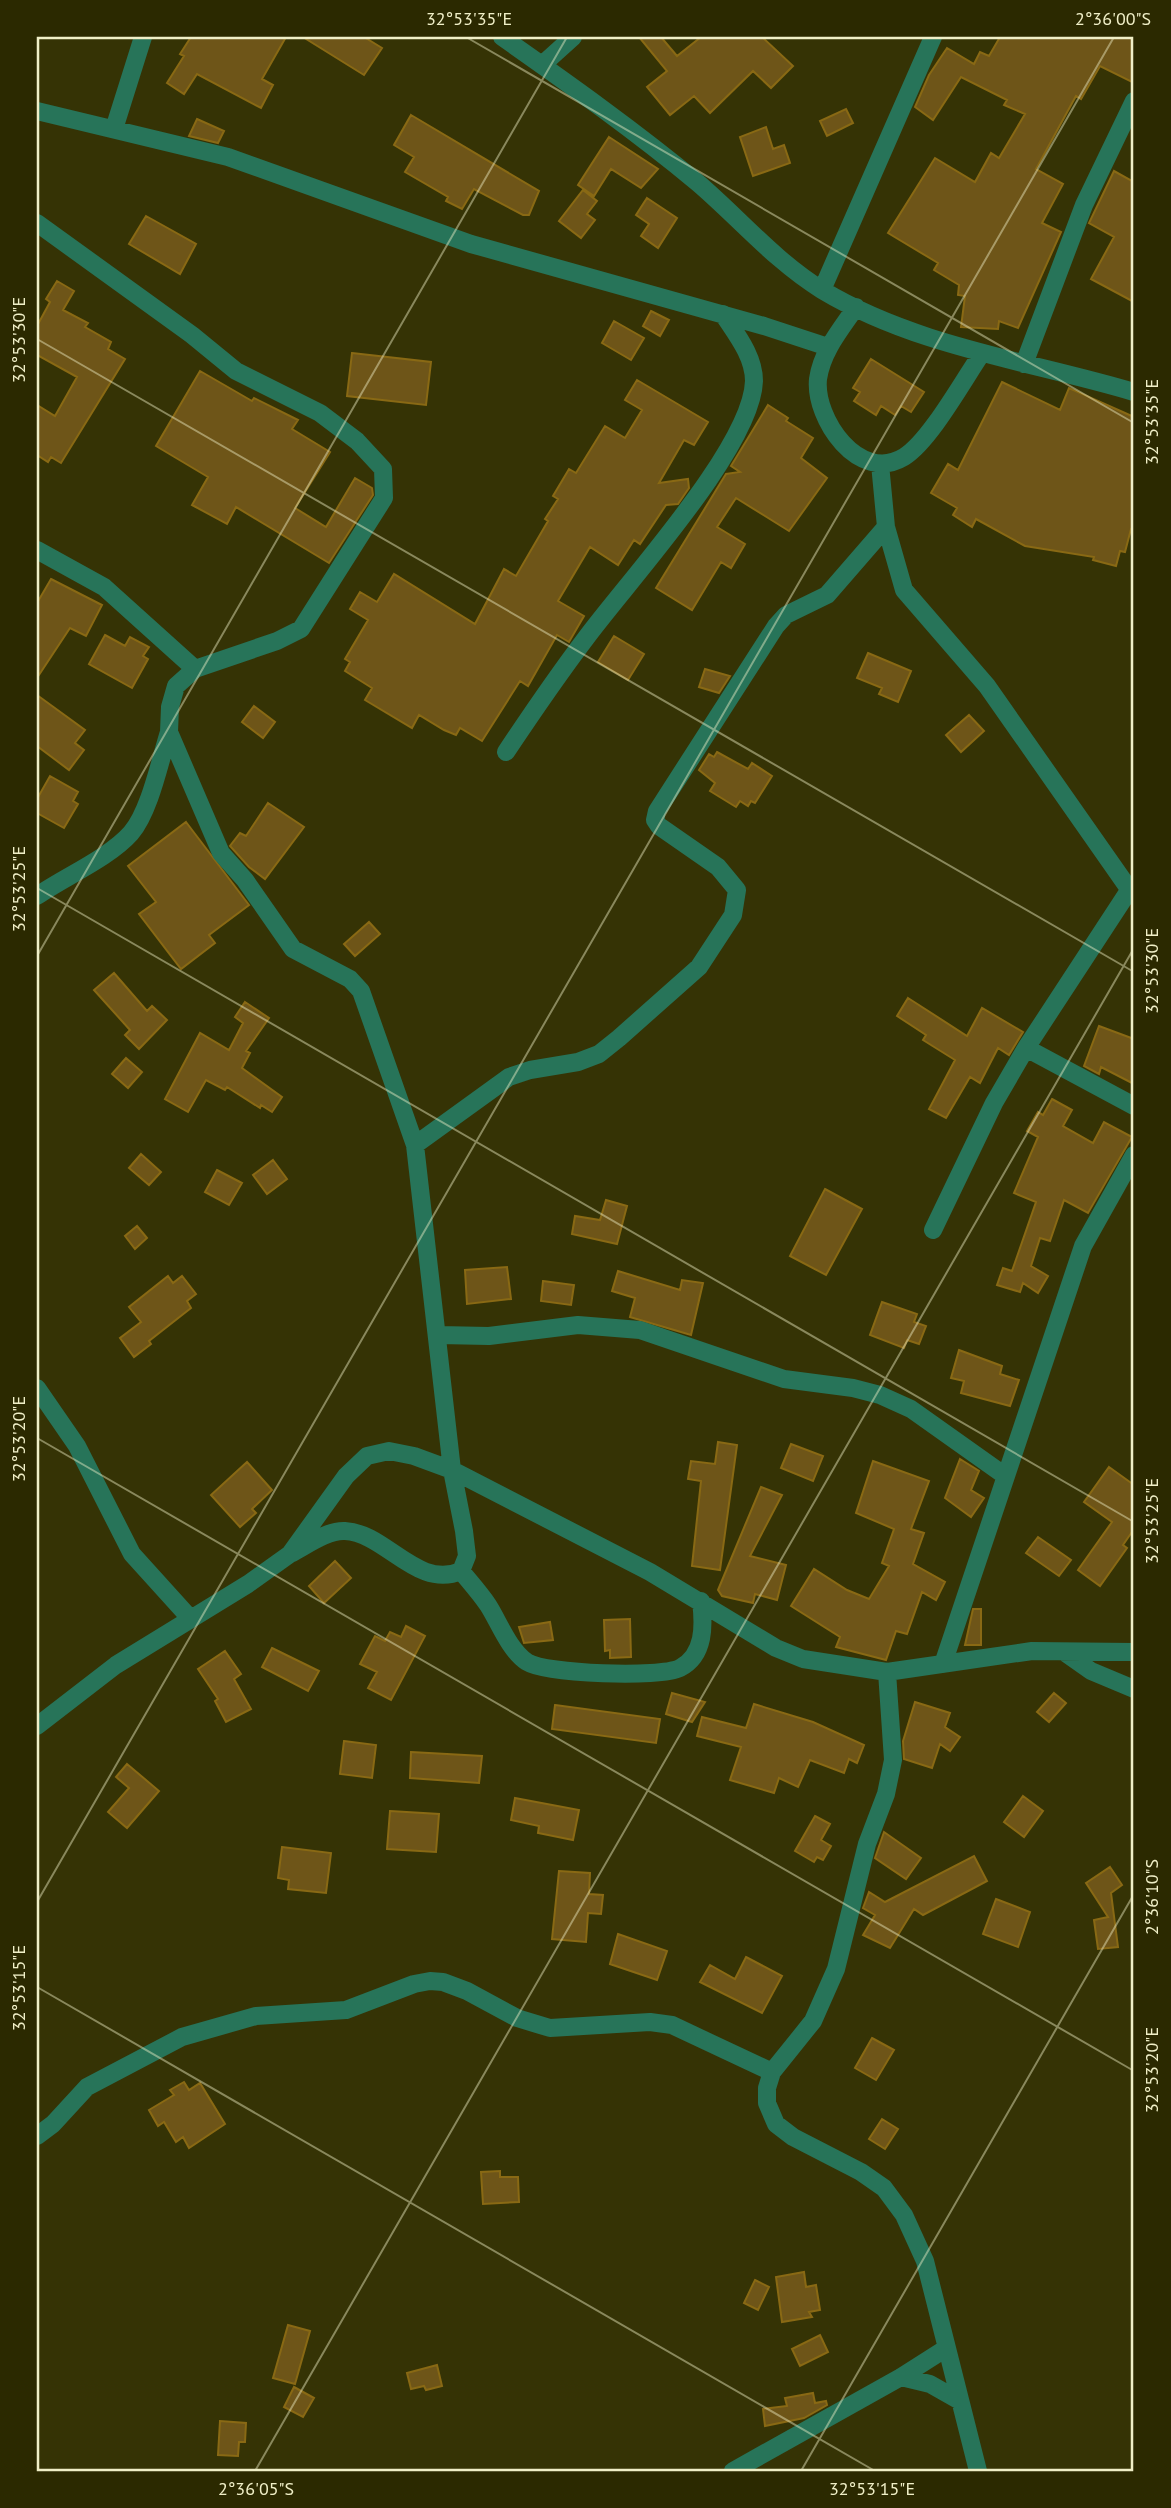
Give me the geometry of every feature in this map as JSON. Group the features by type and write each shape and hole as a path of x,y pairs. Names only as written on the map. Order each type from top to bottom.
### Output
{"street":[{"path":"502,37 664,155 788,266 822,290 899,326 982,353 1134,392"},
{"path":"542,65 573,37"},
{"path":"822,290 933,37"},
{"path":"114,129 137,39"},
{"path":"1024,364 1084,205 1134,101"},
{"path":"37,111 228,157 471,244 723,314 828,347"},
{"path":"37,223 192,335 236,371 320,413 357,441 383,469 384,498 302,629 277,641 195,669 176,686 170,707 169,732 143,810 131,833 103,855 37,896"},
{"path":"856,307 828,347 818,378 819,406 836,437 855,454 880,464 904,457 924,437 982,353"},
{"path":"506,752 585,639 709,479 750,410 754,379 745,348 723,314"},
{"path":"880,464 886,527 904,590 987,686 1132,892 1026,1048 994,1103 933,1230"},
{"path":"415,1144 509,1077 530,1070 578,1062 599,1054 699,967 733,915 737,890 718,867 659,826 655,820 657,811 776,626 786,615 827,595 886,527"},
{"path":"37,550 104,587 195,669"},
{"path":"37,1726 116,1665 189,1617 248,1584 290,1554 331,1533 345,1531 360,1534 402,1560 434,1574 449,1577 461,1571 467,1556 452,1470 439,1335 424,1244 415,1144 361,991 350,979 293,949 279,932 211,835 169,732"},
{"path":"1026,1048 1134,1106"},
{"path":"943,1664 1004,1475 1083,1246 1134,1155"},
{"path":"439,1335 489,1336 578,1325 640,1330 784,1379 853,1388 880,1395 911,1409 1004,1475"},
{"path":"37,1388 77,1446 132,1554 189,1617"},
{"path":"290,1554 346,1476 367,1456 390,1451 414,1456 452,1470 701,1601 776,1648 803,1658 887,1672 996,1655 1134,1652"},
{"path":"461,1571 486,1602 516,1650 527,1662 551,1670 654,1673 679,1668 691,1658 703,1635 701,1601"},
{"path":"1064,1652 1091,1671 1118,1685 1134,1689"},
{"path":"887,1672 893,1760 886,1794 867,1844 836,1969 813,2021 772,2072 767,2103 776,2124 793,2137 862,2172 884,2189 904,2215 925,2262 978,2471"},
{"path":"37,2136 53,2124 87,2087 181,2037 256,2017 346,2010 414,1984 430,1981 443,1982 467,1991 517,2018 550,2028 650,2022 672,2025 772,2072"},
{"path":"733,2471 901,2377 945,2349"},
{"path":"901,2377 930,2384 960,2400"}],"building":[{"path":"191,37 286,37 262,79 273,85 261,108 197,74 184,94 167,83 184,56 180,54"},
{"path":"303,37 364,37 382,48 364,75"},
{"path":"639,37 661,37 677,56 701,37 762,37 793,66 771,88 753,71 710,113 694,96 670,115 647,87 667,71"},
{"path":"1000,37 1134,37 1134,83 1100,66 1081,99 1076,96 1036,169 1063,184 1042,223 1061,232 1018,328 999,321 998,329 961,327 965,296 958,295 959,285 934,270 938,263 888,233 935,158 975,182 991,153 999,158 1025,114 1004,105 1007,100 961,77 933,120 915,107 929,75 947,48 974,64 980,52 989,56"},
{"path":"846,109 853,123 827,136 820,121"},
{"path":"411,115 539,191 529,215 523,215 474,189 462,209 446,201 448,197 405,172 414,157 394,145"},
{"path":"197,119 224,131 218,143 189,136"},
{"path":"766,127 773,149 784,145 790,163 753,176 740,137"},
{"path":"609,137 658,169 641,188 611,169 594,196 578,185"},
{"path":"1114,171 1134,182 1134,302 1091,279 1114,237 1089,223"},
{"path":"583,190 597,201 587,214 595,220 581,238 559,221"},
{"path":"647,198 677,218 658,248 641,236 649,224 636,215"},
{"path":"146,216 196,244 180,274 129,244"},
{"path":"57,281 74,291 63,310 88,323 85,327 111,342 108,349 125,359 61,463 51,457 48,462 37,455 37,405 55,416 77,377 37,355 37,326 50,302 46,299"},
{"path":"651,311 669,320 660,336 643,326"},
{"path":"614,321 644,338 631,360 602,343"},
{"path":"352,353 431,362 426,405 347,396"},
{"path":"871,359 924,392 911,412 901,406 895,415 881,406 876,415 854,401 860,392 853,388"},
{"path":"200,371 252,401 254,398 298,420 292,429 330,452 295,508 326,527 355,478 372,488 373,495 329,563 236,507 227,524 192,505 208,477 156,446"},
{"path":"637,380 708,422 694,445 684,440 659,483 688,479 689,488 678,504 666,505 640,544 634,540 618,565 590,547 558,601 584,616 569,642 557,635 528,686 520,681 482,741 460,728 456,735 419,715 412,728 365,700 372,688 345,671 350,662 345,659 368,620 350,609 360,592 377,602 394,574 475,624 504,569 516,576 548,521 545,519 558,499 553,496 569,469 576,473 605,426 625,438 642,410 625,400"},
{"path":"1002,382 1060,410 1069,388 1134,417 1134,530 1131,529 1125,552 1120,551 1116,566 1093,560 1094,557 1025,546 976,519 972,527 953,515 957,508 931,493 948,464 958,470"},
{"path":"768,405 788,418 786,421 813,438 801,458 827,478 789,531 736,498 717,527 745,544 731,568 721,562 692,610 656,588 726,474 740,472 731,466"},
{"path":"51,579 102,605 86,636 70,628 37,678 37,603"},
{"path":"105,635 125,646 130,637 149,647 143,656 148,659 132,688 89,664"},
{"path":"614,636 644,654 628,680 598,662"},
{"path":"868,653 911,671 898,702 879,694 882,688 857,678"},
{"path":"705,669 730,676 719,693 699,687"},
{"path":"37,695 85,730 75,743 84,750 69,770 37,746"},
{"path":"254,706 275,722 263,738 242,722"},
{"path":"969,715 984,731 961,752 946,735"},
{"path":"717,752 748,769 752,763 772,776 755,803 751,801 748,806 740,801 736,807 710,791 715,783 699,770 709,754 714,757"},
{"path":"50,776 78,792 73,801 78,804 64,828 37,813 37,799"},
{"path":"268,803 304,827 265,879 249,867 230,846 240,833 246,836"},
{"path":"186,822 249,905 209,935 215,943 181,969 139,914 156,902 128,866"},
{"path":"369,922 380,934 355,956 344,944"},
{"path":"114,973 147,1011 152,1006 167,1020 139,1049 125,1035 130,1030 94,990"},
{"path":"908,998 967,1036 982,1008 1023,1032 1009,1055 998,1048 980,1083 970,1077 946,1118 929,1109 955,1060 923,1040 926,1035 897,1016"},
{"path":"245,1002 269,1018 246,1051 250,1053 242,1068 282,1097 272,1112 261,1105 260,1108 227,1087 225,1090 206,1080 188,1112 165,1099 200,1033 229,1050 243,1023 235,1017"},
{"path":"1099,1026 1134,1039 1134,1084 1101,1067 1099,1074 1084,1066"},
{"path":"126,1058 142,1072 128,1088 112,1074"},
{"path":"1052,1099 1072,1110 1063,1126 1093,1143 1104,1122 1132,1137 1088,1213 1064,1200 1050,1241 1040,1238 1031,1266 1048,1276 1038,1293 1023,1283 1020,1292 997,1285 1003,1268 1012,1271 1036,1202 1014,1193 1038,1137 1027,1131 1038,1112 1043,1115"},
{"path":"141,1154 161,1172 149,1185 129,1168"},
{"path":"273,1160 287,1179 267,1194 253,1175"},
{"path":"217,1170 242,1183 229,1205 205,1192"},
{"path":"825,1189 862,1209 826,1275 790,1256"},
{"path":"606,1200 627,1206 617,1244 572,1234 575,1216 600,1220"},
{"path":"137,1226 147,1238 135,1249 125,1236"},
{"path":"507,1267 511,1299 467,1304 465,1270"},
{"path":"618,1271 680,1290 682,1280 703,1283 691,1335 630,1317 635,1298 612,1291"},
{"path":"168,1276 173,1283 182,1276 196,1294 187,1301 191,1308 149,1341 151,1344 134,1357 120,1338 141,1322 129,1307"},
{"path":"543,1281 574,1285 571,1305 541,1301"},
{"path":"882,1302 917,1314 914,1322 926,1326 919,1344 907,1340 904,1348 870,1335"},
{"path":"959,1350 1002,1366 1000,1374 1019,1380 1010,1406 961,1393 964,1381 951,1378"},
{"path":"718,1442 737,1445 720,1570 692,1566 701,1481 688,1479 691,1461 715,1464"},
{"path":"791,1444 823,1456 813,1481 781,1468"},
{"path":"960,1459 979,1471 971,1490 984,1498 971,1517 945,1498"},
{"path":"873,1461 929,1481 911,1529 924,1533 913,1564 945,1582 936,1600 922,1592 907,1634 896,1631 886,1660 836,1647 840,1637 791,1606 814,1569 847,1590 869,1599 889,1566 882,1563 894,1529 856,1513"},
{"path":"247,1462 272,1490 252,1509 256,1513 240,1527 211,1495"},
{"path":"1109,1467 1134,1485 1134,1529 1123,1545 1127,1548 1100,1586 1078,1570 1112,1522 1084,1502"},
{"path":"761,1487 782,1495 750,1556 786,1565 777,1600 755,1594 753,1603 722,1596 718,1590"},
{"path":"1038,1537 1071,1560 1059,1576 1026,1553"},
{"path":"335,1561 351,1578 324,1603 309,1586"},
{"path":"973,1609 981,1609 981,1645 965,1645"},
{"path":"630,1619 631,1657 610,1658 610,1650 605,1651 604,1620"},
{"path":"550,1622 553,1640 524,1643 519,1627"},
{"path":"406,1626 425,1636 391,1700 368,1688 377,1672 360,1664 375,1636 385,1641 390,1632 401,1637"},
{"path":"272,1648 319,1671 308,1691 262,1667"},
{"path":"225,1651 241,1674 234,1679 251,1709 226,1722 215,1701 218,1699 198,1669"},
{"path":"672,1693 705,1702 692,1722 666,1714"},
{"path":"1054,1693 1066,1703 1049,1722 1037,1712"},
{"path":"915,1702 950,1713 945,1727 960,1737 950,1751 940,1744 932,1768 904,1759 903,1741"},
{"path":"754,1704 813,1722 864,1745 857,1763 849,1759 844,1773 810,1760 798,1787 779,1778 774,1793 730,1780 741,1747 697,1736 702,1717 746,1728"},
{"path":"555,1705 660,1719 656,1743 552,1729"},
{"path":"344,1741 376,1745 372,1778 340,1774"},
{"path":"411,1752 482,1756 479,1783 410,1778"},
{"path":"127,1764 159,1791 127,1828 108,1812 129,1788 116,1777"},
{"path":"1023,1796 1043,1811 1024,1837 1004,1822"},
{"path":"515,1798 579,1810 573,1840 538,1833 539,1826 511,1820"},
{"path":"390,1811 439,1814 436,1852 387,1849"},
{"path":"815,1816 830,1824 821,1840 831,1846 823,1860 817,1857 814,1862 795,1851"},
{"path":"884,1832 921,1858 906,1879 875,1858"},
{"path":"282,1847 331,1853 326,1893 288,1889 289,1880 278,1878"},
{"path":"974,1856 987,1881 923,1915 914,1909 890,1948 863,1935 875,1915 863,1908 869,1892 885,1902"},
{"path":"1110,1867 1122,1885 1111,1893 1118,1947 1098,1949 1094,1920 1108,1917 1086,1883"},
{"path":"559,1871 590,1873 589,1894 603,1895 601,1914 588,1913 586,1942 552,1939"},
{"path":"996,1899 1030,1912 1018,1947 983,1934"},
{"path":"618,1934 667,1951 657,1980 610,1964"},
{"path":"746,1957 782,1976 762,2013 700,1982 710,1965 735,1979"},
{"path":"872,2038 894,2050 876,2080 855,2068"},
{"path":"184,2082 189,2090 200,2083 225,2124 189,2148 183,2137 176,2142 164,2122 158,2126 149,2110 174,2095 170,2090"},
{"path":"882,2119 898,2129 885,2149 869,2139"},
{"path":"500,2171 500,2177 518,2177 519,2202 483,2204 481,2172"},
{"path":"804,2272 806,2287 816,2285 820,2310 809,2312 812,2317 782,2322 776,2277"},
{"path":"755,2280 769,2287 758,2310 744,2303"},
{"path":"288,2325 310,2331 295,2384 273,2378"},
{"path":"820,2335 828,2352 800,2366 792,2349"},
{"path":"437,2365 442,2386 426,2390 424,2386 411,2389 407,2373"},
{"path":"294,2387 314,2398 303,2417 284,2407"},
{"path":"813,2393 815,2403 826,2401 827,2405 804,2418 765,2426 763,2409 787,2406 785,2398"},
{"path":"220,2421 246,2423 245,2442 239,2442 238,2456 218,2455"}]}
